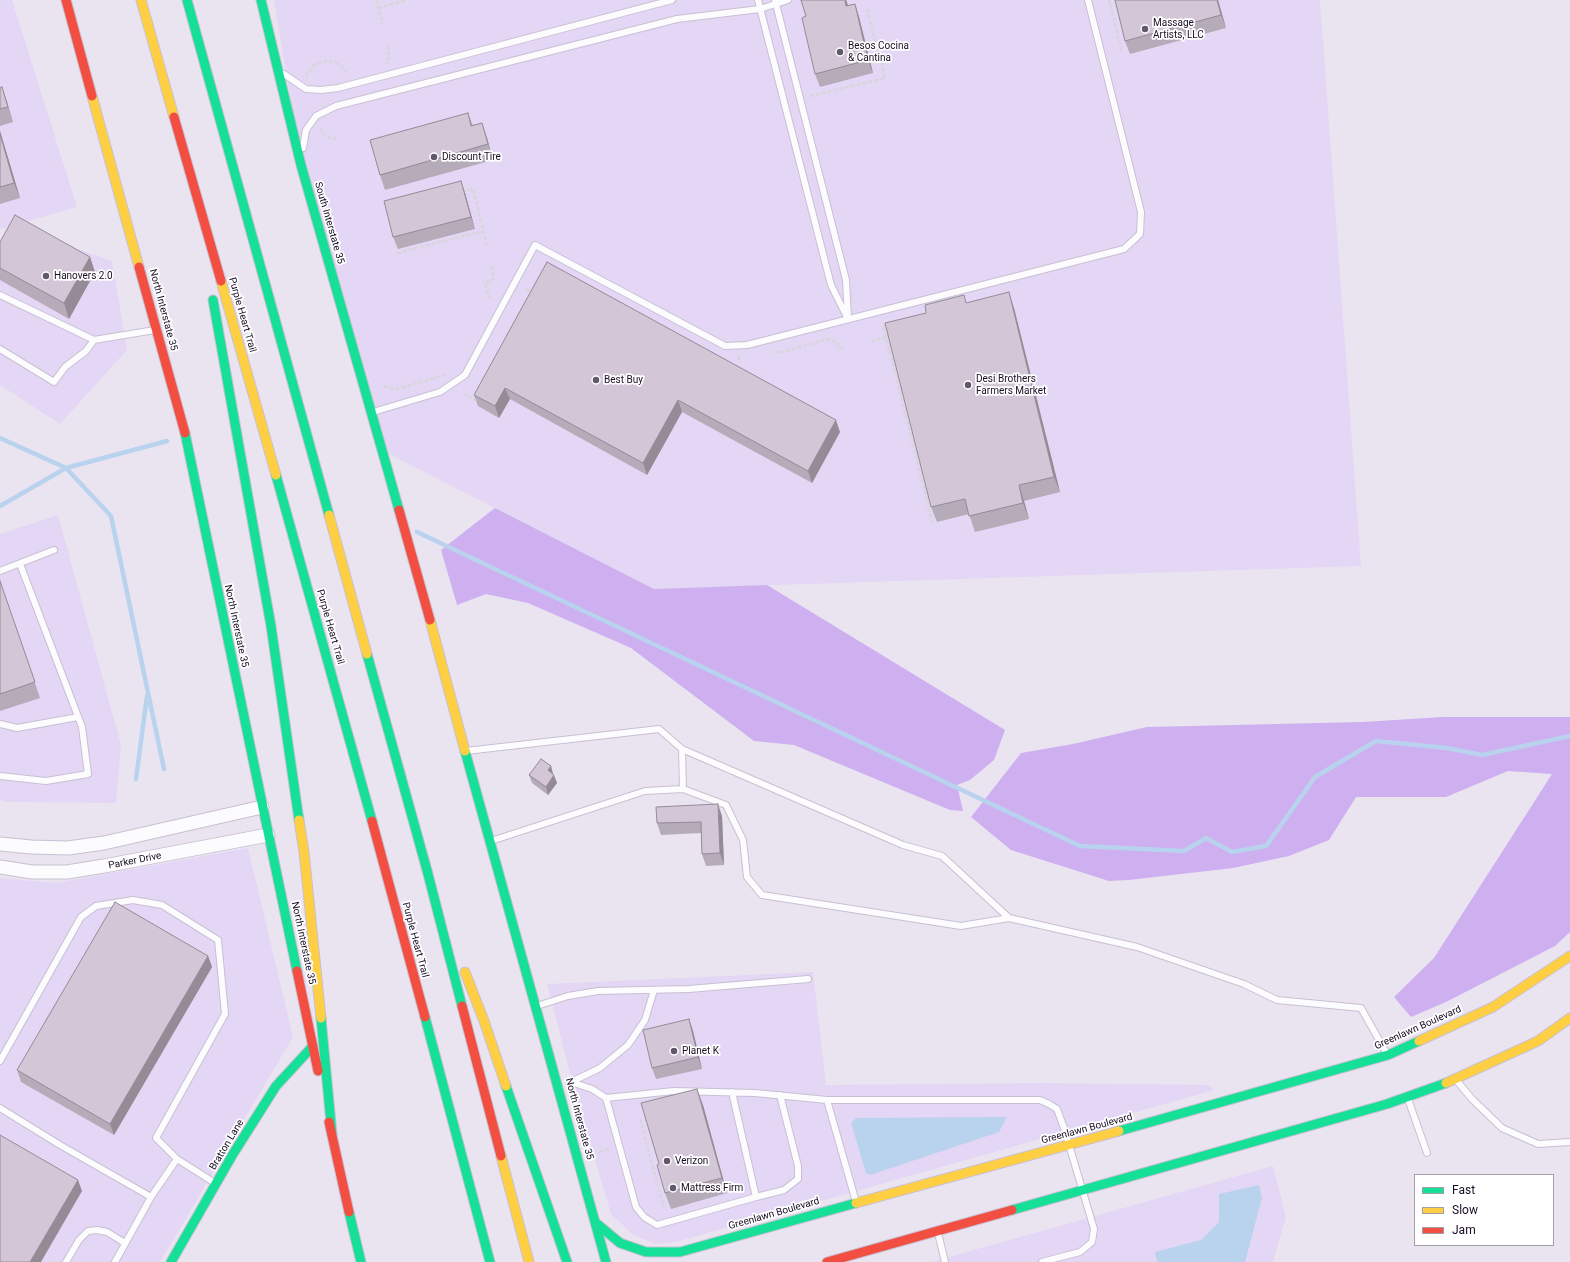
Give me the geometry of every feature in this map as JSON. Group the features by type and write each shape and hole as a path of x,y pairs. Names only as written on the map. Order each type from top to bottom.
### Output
{"main road":[{"name":"North Interstate 35","path":"66,0 186,433 312,1047 361,1262"},
{"name":"Purple Heart Trail","path":"141,0 351,740 490,1262"},
{"path":"187,0 428,874 529,1262"},
{"name":"South Interstate 35","path":"261,0 301,165 383,451"},
{"path":"192,179 207,265"},
{"path":"211,288 271,626 303,844 332,1134"},
{"name":"North Interstate 35","path":"383,451 606,1262"},
{"path":"428,874 456,947"},
{"name":"Greenlawn Boulevard","path":"596,1223 620,1243 646,1252 680,1252 1070,1145 1388,1055 1493,1007 1570,956"},
{"path":"462,962 484,1021 567,1262"},
{"path":"827,1262 1380,1107 1456,1080 1538,1041 1570,1018"},
{"name":"Bratton Lane","path":"171,1262 216,1184 276,1086 312,1047"}],"street":[{"path":"0,844 68,848 104,843 262,807"},
{"name":"Parker Drive","path":"0,867 32,872 67,872 268,835"}],"lane":[{"path":"277,70 306,89 321,90 338,88 672,0"},
{"path":"758,0 831,285 848,319"},
{"path":"301,165 306,130 316,116 336,106 677,19 760,9 776,2 788,0"},
{"path":"372,412 440,392 465,375 535,245 725,346 747,345 1124,249 1140,234 1141,212 1088,0"},
{"path":"776,2 846,280 848,319"},
{"path":"0,295 94,340 157,330"},
{"path":"0,349 54,382 65,367 86,351 94,340"},
{"path":"0,571 54,550"},
{"path":"0,776 46,781 88,774 82,727 20,564"},
{"path":"0,724 17,728 78,717"},
{"path":"465,751 659,730 682,749 903,845 942,856 1009,918"},
{"path":"682,749 683,789"},
{"path":"490,842 645,791 683,789 726,805 743,840 747,877 762,895 961,926 1009,918 1137,947 1244,984 1277,1000 1361,1008 1388,1055"},
{"path":"0,1061 81,917 96,906 133,900 162,905 218,940 226,1014 156,1138 177,1159 216,1184"},
{"path":"536,1007 568,996 598,991 689,989 808,979"},
{"path":"559,1088 600,1068 628,1046 645,1020 654,990"},
{"path":"1456,1080 1472,1099 1502,1128 1538,1144 1570,1142"},
{"path":"571,1082 592,1089 606,1098 674,1091 732,1092 828,1100 1040,1100 1057,1109 1070,1145 1094,1229 1092,1242 1080,1252 1042,1262"},
{"path":"732,1092 756,1197"},
{"path":"606,1098 636,1207 644,1217 657,1225 784,1190 798,1179 798,1166 780,1095"},
{"path":"1407,1097 1428,1153"},
{"path":"828,1100 857,1203"},
{"path":"0,1108 60,1145 151,1196"},
{"path":"115,1262 151,1196 177,1159"},
{"path":"66,1262 79,1240 88,1231 97,1230 107,1232 125,1243"},
{"path":"938,1232 945,1262"}],"path":[{"path":"376,0 383,25"},
{"path":"378,8 407,0"},
{"path":"1109,0 1122,53"},
{"path":"808,89 809,96 885,78 867,9"},
{"path":"307,80 308,74 314,65 323,62 333,62 338,64 348,74"},
{"path":"319,124 324,135 333,139 339,138"},
{"path":"459,192 473,189 487,245"},
{"path":"397,253 484,231"},
{"path":"491,266 494,279 485,283 489,297 493,299"},
{"path":"526,289 536,295"},
{"path":"891,324 883,326 934,526"},
{"path":"871,342 886,337"},
{"path":"774,352 782,352 828,339 833,339 839,349 845,348"},
{"path":"735,353 737,354 740,362"},
{"path":"384,386 394,389 400,388 449,374"},
{"path":"463,393 477,400 481,394"},
{"path":"640,1118 664,1208"},
{"path":"599,1152 611,1148"}],"shaded area":[{"path":"0,0 12,0 77,207 0,229"},
{"path":"274,0 1320,0 1361,566 654,589 383,451 301,165"},
{"path":"17,228 112,261 127,350 60,424 0,385 0,248"},
{"path":"495,508 654,589 767,585 1005,730 994,760 970,780 957,785 963,811 950,810 794,745 754,741 631,648 528,603 486,594 457,605 441,550"},
{"path":"58,515 121,745 116,803 6,802 0,800 0,534"},
{"path":"1443,717 1570,717 1570,932 1555,946 1446,1002 1411,1017 1394,997 1434,958 1552,774 1508,771 1446,797 1356,797 1329,840 1289,856 1233,868 1129,880 1109,881 1011,850 971,817 1021,753 1073,744 1147,727 1363,722"},
{"path":"248,848 293,1037 160,1262 0,1262 0,878 56,883"},
{"path":"813,972 826,1085 1041,1083 1209,1085 1214,1090 676,1242 655,1244 632,1234 611,1214 574,1088 547,984"},
{"path":"1273,1166 1286,1217 1273,1262 931,1262"}],"water":[{"path":"1007,1117 999,1132 870,1175 866,1173 851,1123 856,1118"},
{"path":"1259,1185 1262,1198 1245,1262 1157,1262 1155,1252 1201,1240 1219,1222 1219,1194"}],"building":[{"name":"Besos Cocina & Cantina","path":"801,0 845,0 846,6 855,4 868,60 815,74 802,18 806,16"},
{"path":"1115,0 1217,0 1221,15 1125,41"},
{"path":"2,87 8,107 0,109 0,88"},
{"path":"468,113 471,126 482,123 488,144 380,175 370,140"},
{"path":"0,134 14,183 0,187"},
{"path":"461,181 471,217 393,237 384,201"},
{"name":"Hanovers 2.0","path":"15,215 90,257 64,303 0,268 0,242"},
{"name":"Best Buy","path":"547,262 836,420 808,471 678,400 643,463 505,388 495,406 474,395"},
{"name":"Desi Brothers Farmers Market","path":"1009,292 1054,477 1019,485 1023,503 969,516 965,499 931,507 885,323 926,313 925,305 964,295 966,303"},
{"path":"0,581 35,682 0,694"},
{"path":"541,759 551,766 548,770 554,775 546,787 529,775"},
{"path":"718,804 720,853 702,854 701,822 657,823 656,807"},
{"path":"115,902 208,956 110,1124 17,1070"},
{"name":"Planet K","path":"689,1019 698,1057 652,1068 643,1030"},
{"path":"697,1089 722,1178 665,1193 657,1165 659,1164 641,1103"},
{"path":"0,1135 78,1180 30,1262 0,1262"}],"waterway":[{"path":"0,438 66,468 167,441"},
{"path":"0,506 66,468 111,516 164,769"},
{"path":"417,532 1080,846 1184,851 1206,838 1232,852 1266,846 1315,777 1376,741 1447,748 1482,755 1570,736"},
{"path":"136,779 147,696"}],"traffic: fast":[{"path":"187,0 329,515"},
{"path":"261,0 301,165 399,510"},
{"path":"213,300 271,626 299,820"},
{"path":"185,433 297,971"},
{"path":"276,475 372,821"},
{"path":"367,654 428,874 462,1006"},
{"path":"465,751 606,1262"},
{"path":"425,1017 490,1262"},
{"path":"321,1018 332,1134"},
{"path":"1119,1131 1388,1055 1419,1041"},
{"path":"171,1262 233,1154 276,1086 312,1047"},
{"path":"1012,1210 1387,1104 1446,1083"},
{"path":"506,1086 567,1262"},
{"path":"596,1223 620,1243 646,1252 680,1252 856,1203"},
{"path":"349,1212 361,1262"}],"traffic: slow":[{"path":"141,0 174,117"},
{"path":"92,96 139,267"},
{"path":"221,281 276,475"},
{"path":"329,515 367,654"},
{"path":"430,620 465,751"},
{"path":"299,820 304,852 321,1018"},
{"path":"1419,1041 1493,1007 1570,956"},
{"path":"465,972 484,1021 506,1086"},
{"path":"1446,1083 1538,1041 1570,1018"},
{"path":"856,1203 1119,1131"},
{"path":"501,1156 529,1262"}],"traffic: jam":[{"path":"66,0 92,96"},
{"path":"174,117 221,281"},
{"path":"139,267 185,433"},
{"path":"399,510 430,620"},
{"path":"372,821 425,1017"},
{"path":"297,971 318,1071"},
{"path":"462,1006 501,1156"},
{"path":"329,1122 349,1212"},
{"path":"827,1262 1012,1210"}],"place":[{"name":"Massage Artists, LLC","path":"1145,29"},
{"name":"Besos Cocina & Cantina","path":"840,52"},
{"name":"Discount Tire","path":"434,157"},
{"name":"Hanovers 2.0","path":"46,276"},
{"name":"Best Buy","path":"596,380"},
{"name":"Desi Brothers Farmers Market","path":"968,385"},
{"name":"Planet K","path":"674,1051"},
{"name":"Verizon","path":"667,1161"},
{"name":"Mattress Firm","path":"673,1188"}]}
